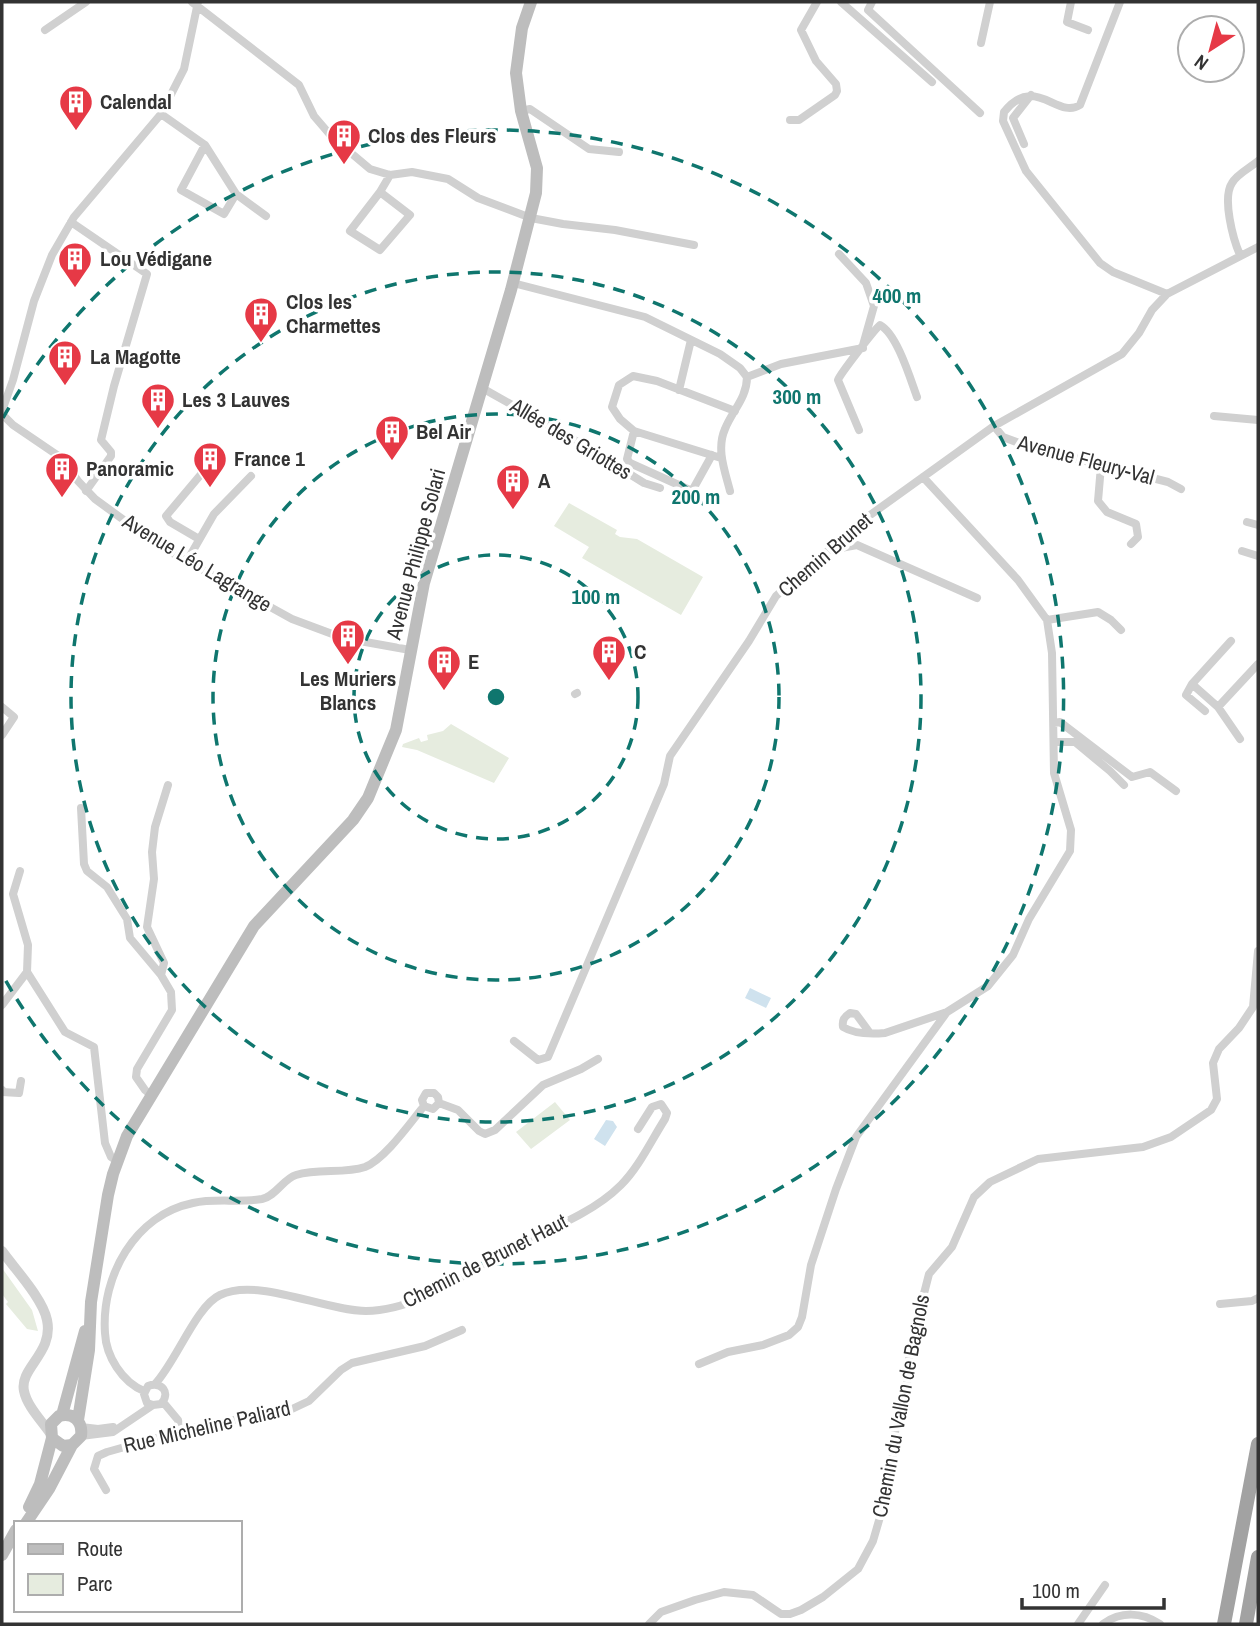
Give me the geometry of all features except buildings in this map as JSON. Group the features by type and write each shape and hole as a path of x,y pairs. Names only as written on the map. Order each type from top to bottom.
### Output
{"highway":[{"path":"1224,1624 1258,1444"},
{"path":"1247,1622 1258,1558"}],"main road":[{"name":"Avenue Philippe Solari","path":"89,1315 108,1195 127,1136 254,926 353,820 368,798 396,730 424,583 513,282 536,193 537,168 517,87 517,60 522,28 531,2"},
{"path":"21,1521 40,1484 51,1424 59,1416 89,1315"},
{"path":"27,1521 49,1489 78,1432 89,1350 89,1315"},
{"path":"59,1416 69,1415 78,1432"},
{"path":"51,1435 63,1446 78,1432"},
{"path":"2,1556 14,1534"},
{"path":"2,1556 14,1540"}],"street":[{"path":"45,30 86,2"},
{"path":"2,414 5,391 13,380 43,276 71,222 161,114 184,69 196,2 299,85 314,116 332,138 370,169 390,175 412,172 448,179 478,198 531,218 694,245"},
{"path":"790,120 799,120 838,91 836,84 816,61 801,30 817,2"},
{"path":"841,2 932,82"},
{"path":"872,2 869,10 981,113"},
{"path":"981,43 990,2"},
{"path":"1071,2 1067,22 1088,30"},
{"path":"1120,2 1080,105 1072,108 1031,95 1022,96 1004,111 1003,121 1026,171 1100,263 1113,272 1167,294"},
{"path":"1024,144 1013,118 1031,95"},
{"path":"521,111 530,109 589,149 619,152"},
{"path":"161,114 205,145 236,194 266,216"},
{"path":"205,145 181,190 225,214 236,194"},
{"path":"1240,255 1234,240 1228,192 1234,179 1258,161"},
{"path":"380,192 410,215 380,250 350,231 390,175"},
{"path":"71,222 147,274 101,440 111,452 111,456 86,491"},
{"name":"Chemin Brunet","path":"514,1041 538,1060 548,1057 664,784 670,756 749,641 776,596 866,518 994,426 1122,354 1152,310 1167,294 1258,247"},
{"path":"839,254 866,284 874,306 863,348"},
{"path":"513,282 645,317 720,354 740,368 747,377 744,397 724,430 721,457 730,491"},
{"path":"859,430 838,380 874,329 880,325 886,328 895,342 917,397"},
{"path":"679,390 691,340"},
{"path":"747,377 781,364 863,348"},
{"path":"721,457 634,431 620,419 612,407 620,385 633,376 657,381 735,411"},
{"name":"Allée des Griottes","path":"482,388 644,483 660,488"},
{"name":"Avenue Léo Lagrange","path":"2,414 13,425"},
{"path":"1214,416 1258,420"},
{"name":"Avenue Léo Lagrange","path":"2,420 63,459 86,491 142,535 187,561 292,619 366,644 410,650"},
{"name":"Avenue Fleury-Val","path":"994,426 1003,437 1015,442 1168,482 1181,489"},
{"path":"634,431 627,459 630,463 692,491 712,455"},
{"path":"199,539 170,522 166,516 218,454"},
{"path":"1101,466 1098,501 1107,512 1136,524 1138,537 1131,544"},
{"path":"187,561 214,514 251,476"},
{"path":"870,1032 885,1033 947,1012 976,995 999,974 1013,955 1029,919 1070,851 1072,841 1054,773 1052,653 1046,620 1018,580 923,477"},
{"path":"1247,522 1258,525"},
{"path":"830,550 857,545 976,598"},
{"path":"1242,551 1258,556"},
{"path":"1046,620 1098,612 1121,630"},
{"path":"1205,711 1186,695 1192,684 1231,641"},
{"path":"1218,707 1258,664"},
{"path":"1192,684 1218,707 1240,739"},
{"path":"2,708 14,717 2,734"},
{"path":"1054,723 1060,722 1132,777 1150,772 1176,791"},
{"path":"1054,742 1075,742 1124,785"},
{"path":"161,975 164,962 147,927 154,879 152,852 155,827 168,785"},
{"path":"81,808 83,864 87,871 107,887 127,919 130,938 161,975 171,992 172,1010 137,1069 136,1077 151,1095"},
{"path":"20,871 13,894 28,945 27,972 65,1032 94,1047 105,1143 111,1157 117,1161"},
{"name":"Chemin du Vallon de Bagnols","path":"649,1624 661,1612 724,1592 753,1595 781,1614 790,1614 801,1611 823,1597 858,1569 873,1541 887,1493 896,1420 907,1383 910,1348 929,1274 952,1248 974,1197 990,1182 1038,1158 1143,1147 1171,1137 1211,1110 1217,1099 1213,1063 1219,1049 1253,1007 1258,951"},
{"path":"2,1004 27,972"},
{"path":"699,1364 728,1352 763,1345 789,1335 798,1326 811,1265 856,1137 947,1012"},
{"path":"180,1432 178,1420 163,1402 147,1399 119,1369 108,1349 105,1335 105,1319 114,1273 124,1252 139,1232 168,1211 193,1203 265,1198 295,1175 367,1166 381,1156 424,1106 423,1097 430,1092 438,1097 439,1102 458,1110 485,1134 496,1129 542,1085 598,1059"},
{"path":"2,1090 19,1093 21,1081"},
{"path":"424,1106 433,1108 439,1102"},
{"name":"Chemin de Brunet Haut","path":"147,1399 148,1386 155,1384 167,1372 207,1304 218,1296 233,1290 256,1291 317,1301 351,1310 369,1311 401,1306 436,1291 608,1196 631,1173 665,1119 665,1108 661,1104 652,1107 638,1129"},
{"path":"2,1251 37,1300 47,1320 48,1332 43,1350 29,1370 23,1385 28,1402 51,1435"},
{"path":"1220,1304 1258,1298"},
{"name":"Rue Micheline Paliard","path":"106,1490 94,1469 98,1456 220,1421 292,1409 309,1401 352,1363 425,1346 463,1331"},
{"name":"Chemin de Brunet Haut","path":"163,1402 167,1372"},
{"path":"155,1384 165,1390"},
{"path":"78,1432 109,1433 136,1417 147,1399"},
{"path":"33,1408 59,1416"},
{"path":"1078,1624 1105,1585"},
{"path":"1103,1624 1129,1614 1141,1615 1160,1624"}],"green space":[{"path":"569,503 617,530 615,534 620,537 637,539 703,577 681,615 582,558 589,547 554,526"},
{"path":"451,724 509,758 494,783 417,750 402,747 403,744 419,738 421,742 428,740 427,735 443,731"},
{"path":"555,1102 570,1120 531,1149 516,1132"},
{"path":"2,1268 32,1310 38,1331 27,1329 6,1304 8,1302 2,1294"}],"water":[{"path":"750,988 771,998 766,1008 745,998"},
{"path":"606,1120 613,1121 617,1127 605,1146 594,1139"}],"place":[{"name":"Calendal","path":"76,132"},
{"name":"Clos des Fleurs","path":"344,166"},
{"name":"Lou Védigane","path":"75,289"},
{"name":"Clos les Charmettes","path":"261,344"},
{"name":"La Magotte","path":"65,387"},
{"name":"Les 3 Lauves","path":"158,430"},
{"name":"Bel Air","path":"392,462"},
{"name":"France 1","path":"210,489"},
{"name":"Panoramic","path":"62,499"},
{"name":"A","path":"513,511"},
{"name":"Les Muriers Blancs","path":"348,666"},
{"name":"C","path":"609,682"},
{"name":"E","path":"444,692"}]}
